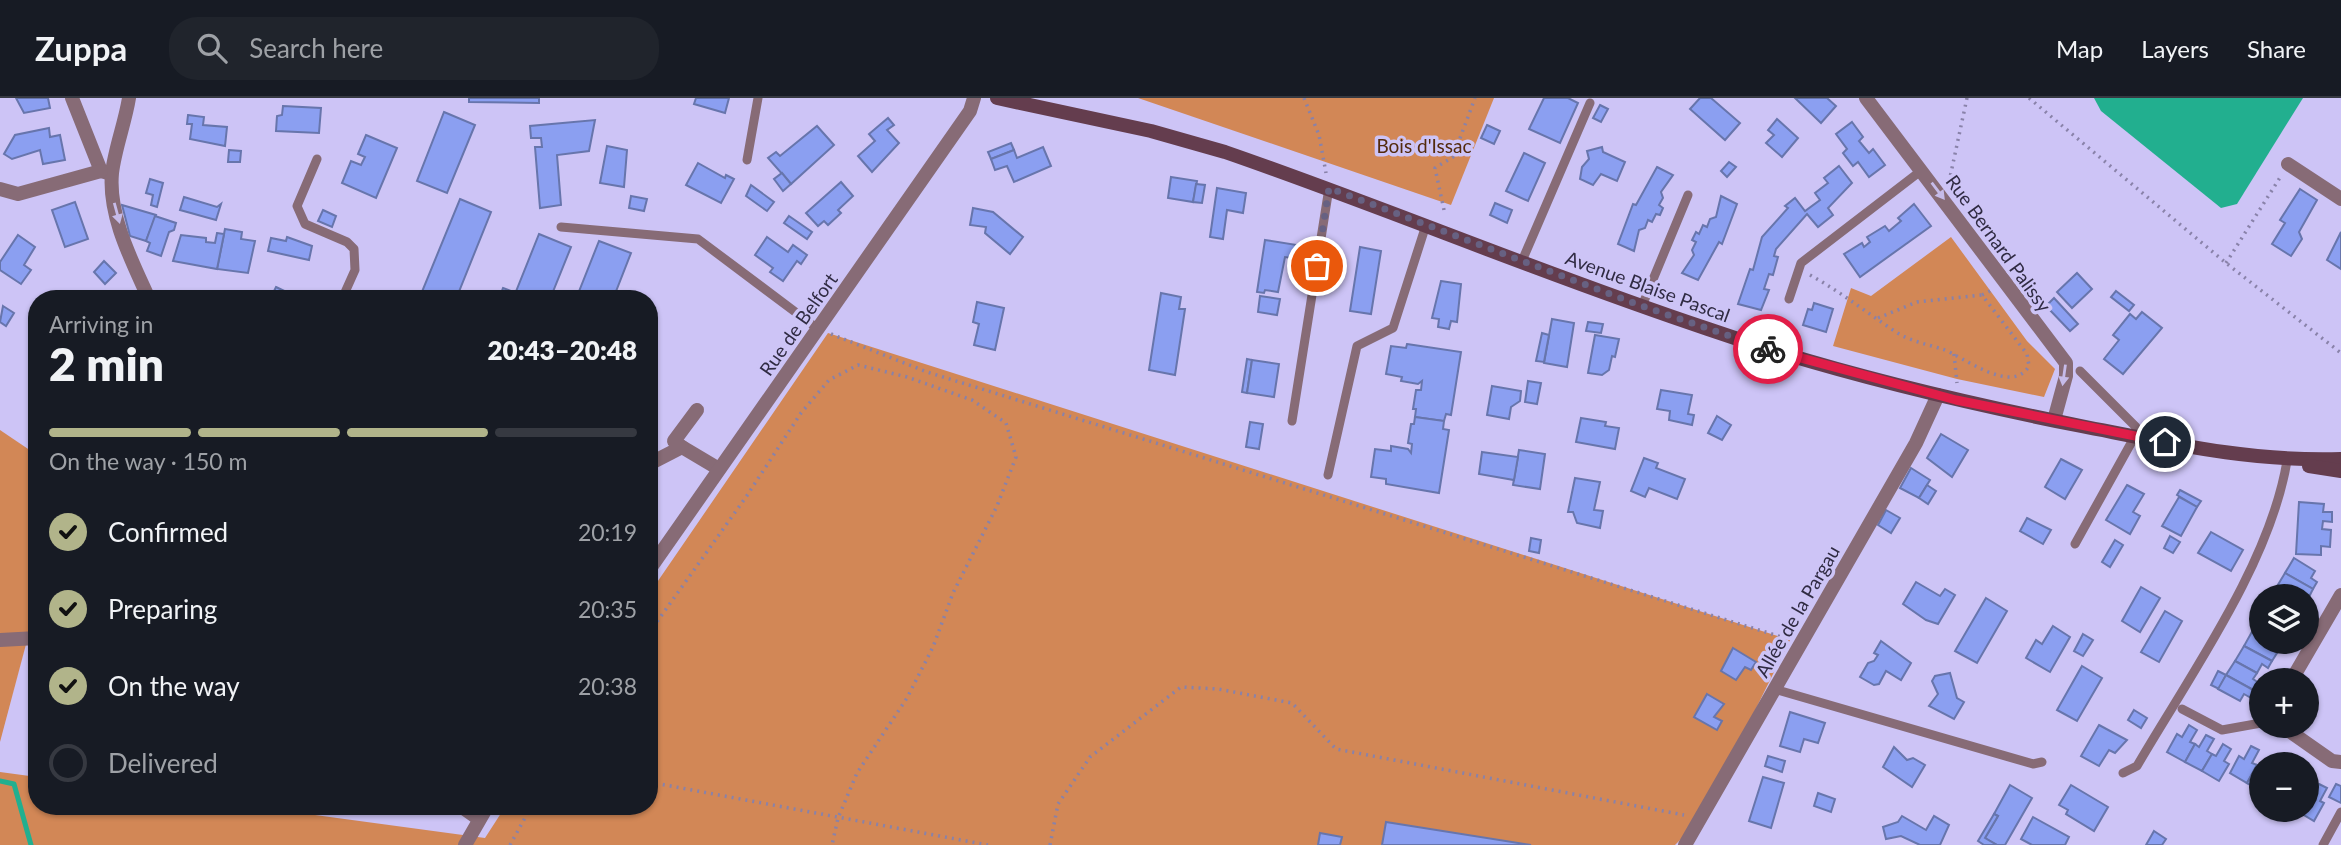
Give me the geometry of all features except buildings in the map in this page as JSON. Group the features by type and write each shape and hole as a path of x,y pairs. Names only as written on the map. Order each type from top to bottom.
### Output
{"main road":[{"name":"Avenue Blaise Pascal","path":"1005,99 1213,148 1329,188 1642,306 1762,347 1956,400 2135,436 2287,461 2341,459"},
{"path":"2287,461 2341,471"}],"street":[{"path":"72,98 106,173 128,253 145,290"},
{"path":"106,173 129,98"},
{"name":"Rue de Belfort","path":"658,557 970,111 974,98"},
{"name":"Rue Bernard Palissy","path":"1866,98 1923,170 2004,283 2066,363 2066,376 2054,420"},
{"path":"2288,164 2341,199"},
{"path":"0,189 18,194 106,173"},
{"name":"Allée de la Pargau","path":"1685,845 1916,443 1938,395"},
{"path":"697,410 674,441 719,469"},
{"path":"658,459 682,447"},
{"path":"2300,668 2335,620 2341,595"},
{"path":"0,640 28,639"},
{"path":"2299,738 2332,761 2341,762"},
{"path":"465,845 482,815"}],"lane":[{"path":"747,160 758,98"},
{"path":"1522,261 1590,103"},
{"path":"317,159 297,206 305,224 347,242 354,249 355,270 346,290"},
{"path":"1789,299 1801,263 1923,170"},
{"path":"1292,421 1329,188"},
{"path":"1642,306 1688,195"},
{"path":"1328,475 1357,346 1393,328 1426,225"},
{"path":"561,227 698,239 818,329"},
{"path":"2074,544 2135,436 2136,427 2129,417 2080,371"},
{"path":"2123,773 2137,766 2253,566 2283,488 2287,461"},
{"path":"1774,690 2033,764 2042,762"},
{"path":"2182,709 2222,730 2249,725"},
{"path":"2323,845 2341,813"}],"path":[{"path":"1304,98 1319,135 1329,188"},
{"path":"1444,211 1435,168 1453,157 1475,98"},
{"path":"1945,201 1967,98"},
{"path":"2029,98 2226,263 2341,353"},
{"path":"2226,263 2288,164"},
{"path":"1799,269 1849,297 1907,338 1954,354 1990,373 2006,377 2020,375 2029,366 2027,354 1982,295"},
{"path":"1878,318 1917,302 1982,295 2004,283"},
{"path":"818,329 927,372 1800,643"},
{"path":"1954,354 1956,400"},
{"path":"658,620 746,497 801,413 829,380 858,365 907,377 972,400 1006,423 1016,457 997,506 953,593 933,647 913,688 857,774 838,818 832,845"},
{"path":"1050,845 1058,804 1090,757 1181,687 1217,689 1292,703 1336,749 1700,818"},
{"path":"658,784 988,845"},
{"path":"510,845 527,815"}],"green space":[{"name":"Bois d'Issac","path":"1138,98 1494,98 1451,205"},
{"path":"1951,237 2027,341 2055,369 2044,397 1957,379 1833,346 1851,288 1871,296"},
{"path":"828,333 1790,640 1701,819 1675,845 0,845 0,772 28,776 28,815 315,815 485,838 500,815 658,815 658,581"},
{"path":"0,430 28,449 28,637 0,742"}],"shaded area":[{"path":"2094,98 2303,98 2237,204 2221,208 2101,111"}],"waterway":[{"path":"0,781 14,784 31,845"}],"way so far":[{"path":"1317,266 1329,188 1642,306 1768,349"}],"route":[{"path":"1768,349 1956,400 2165,442"}]}
